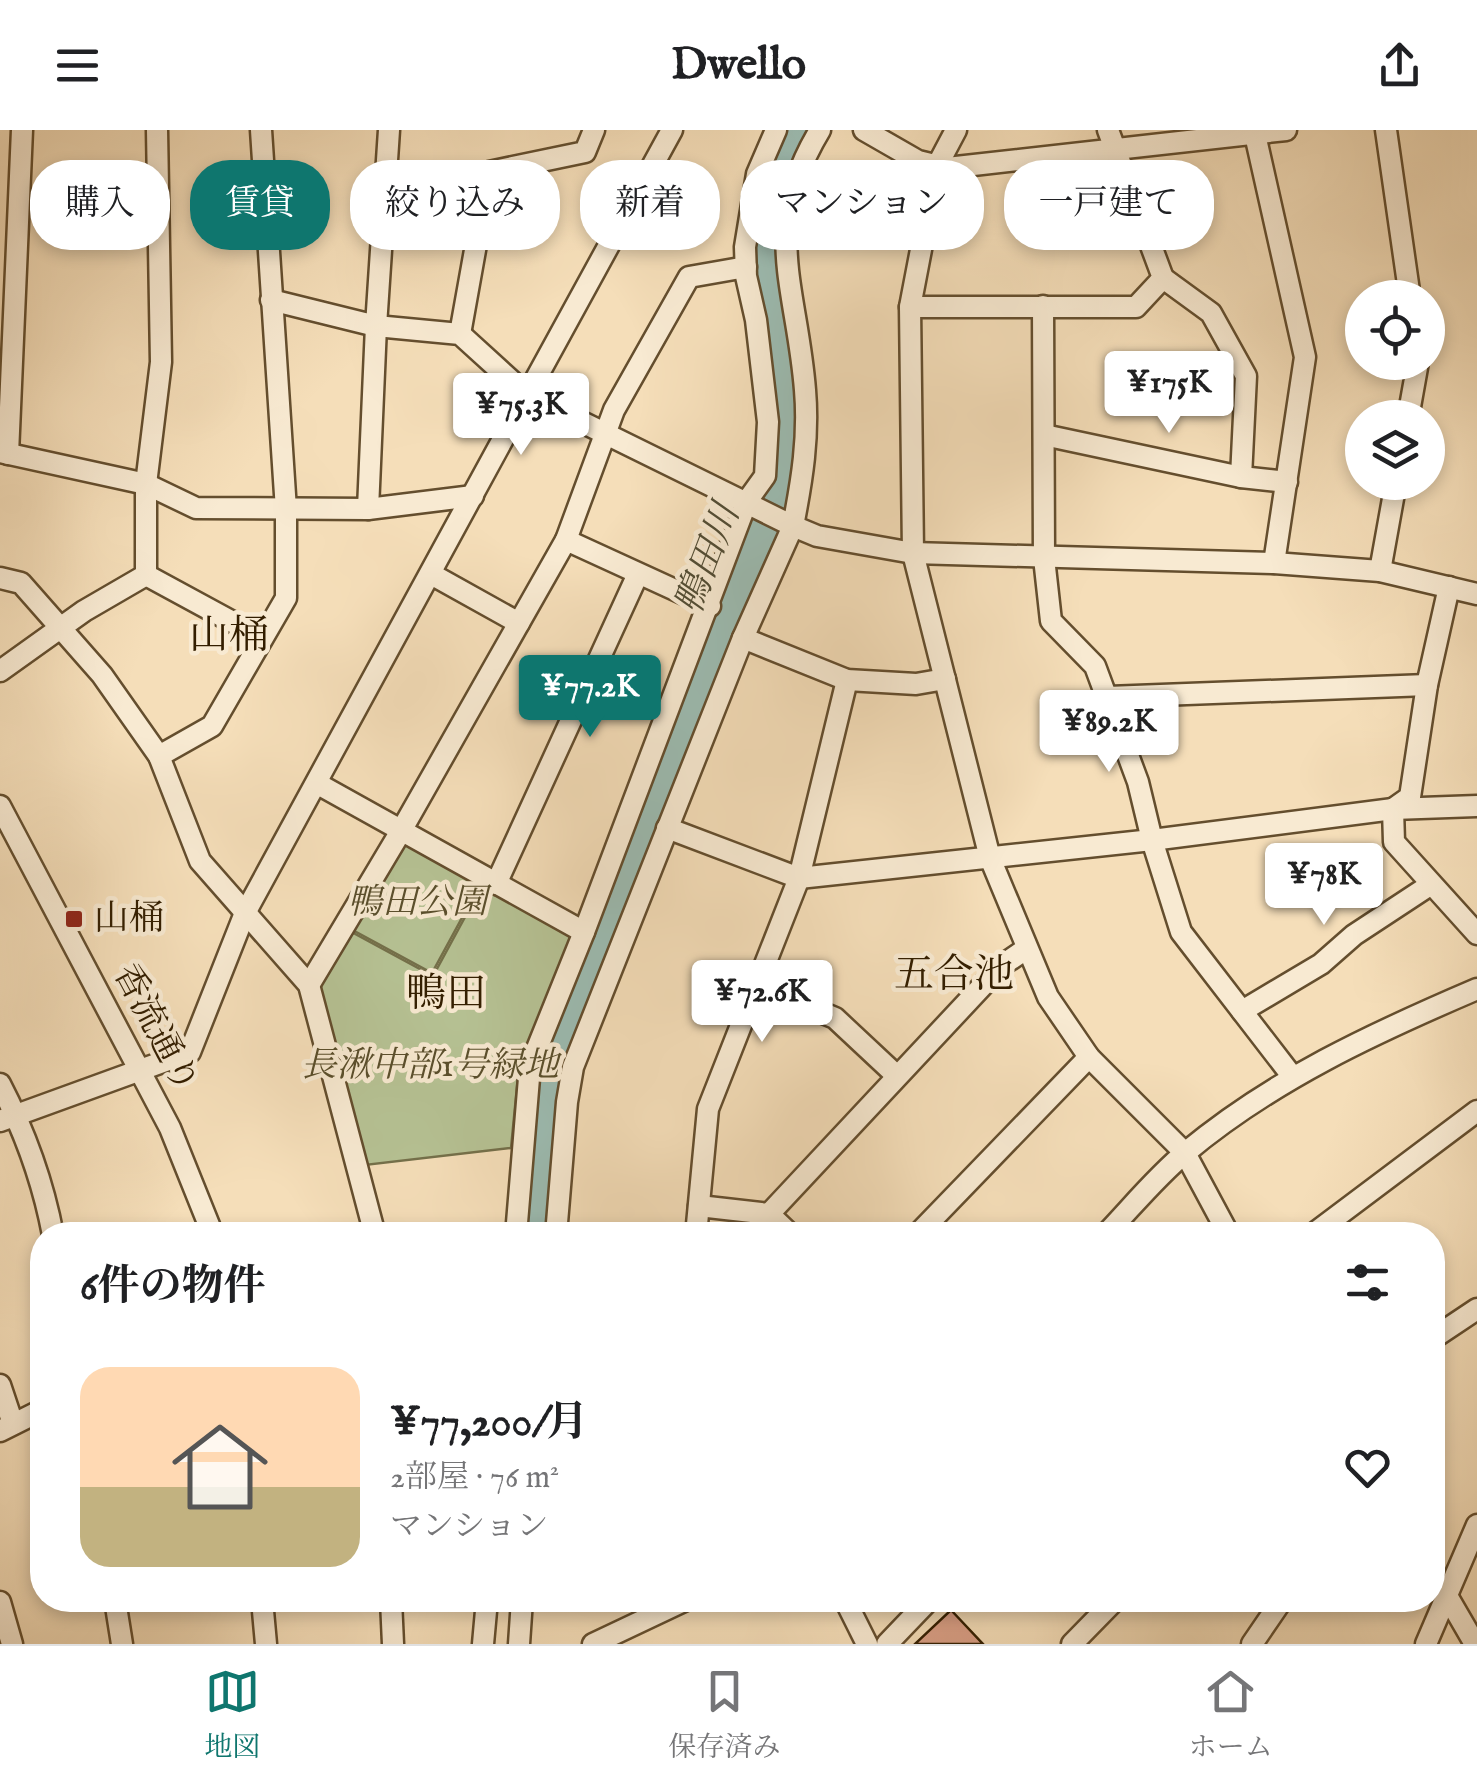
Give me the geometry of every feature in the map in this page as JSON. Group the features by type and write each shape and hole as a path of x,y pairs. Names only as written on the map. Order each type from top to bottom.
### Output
{"street":[{"path":"22,130 4,453 146,484 196,508 368,509 473,496"},
{"path":"146,574 146,484 161,362 157,130"},
{"path":"159,756 212,726 286,598 286,510 262,130"},
{"path":"368,509 389,130"},
{"path":"460,334 489,172 585,152 594,130"},
{"path":"8,1118 190,1052 245,913 672,130"},
{"path":"517,1222 530,1066 710,606 747,501 765,476 768,422 746,267 746,234 757,174 776,130"},
{"path":"557,1222 567,1102 574,1067 744,638 794,526 806,462 805,387 785,265 786,238 796,176 820,130"},
{"path":"864,130 916,160"},
{"path":"939,160 956,130"},
{"path":"1108,130 1163,278 1212,313 1246,376 1242,476"},
{"path":"984,162 1286,130"},
{"path":"1386,130 1407,280"},
{"path":"1254,132 1305,357 1274,562"},
{"path":"921,250 910,308 913,553 990,858 1048,997 1089,1056 1184,1154 1221,1222"},
{"path":"309,985 566,540 614,410 690,277 746,267"},
{"path":"910,308 1136,307 1163,278"},
{"path":"272,300 376,326 460,334 526,395 817,536 913,553 1274,562 1380,571 1477,594"},
{"path":"1043,306 1044,558 1051,622 1096,666 1138,782 1181,932 1292,1076"},
{"path":"1044,436 1287,482"},
{"path":"1380,571 1393,500"},
{"path":"566,540 710,606"},
{"path":"0,672 146,574"},
{"path":"146,574 262,638"},
{"path":"431,574 519,623"},
{"path":"496,884 638,574"},
{"path":"0,578 20,583 102,674 159,756 200,860 309,985 372,1222"},
{"path":"1393,809 1410,797 1427,685 1449,587"},
{"path":"744,638 848,680 916,684 945,679"},
{"path":"697,1222 708,1110 799,878 848,680"},
{"path":"1108,697 1427,685"},
{"path":"318,784 584,932"},
{"name":"香流通り","path":"0,806 170,1128 208,1222"},
{"path":"668,828 799,878 1393,809 1477,806"},
{"path":"1393,809 1394,842 1477,934"},
{"path":"1242,1011 1321,964 1354,934 1430,885"},
{"path":"769,1214 1001,966 1026,949"},
{"path":"759,986 834,1018 897,1076"},
{"path":"1118,1222 1184,1154 1292,1076 1477,988"},
{"path":"929,1222 1089,1056"},
{"path":"0,1084 8,1118 45,1195 50,1222"},
{"path":"1329,1222 1477,1111"},
{"path":"699,1206 769,1214 777,1222"},
{"path":"1445,1330 1477,1309"},
{"path":"0,1385 6,1427 30,1416"},
{"path":"1475,1644 1446,1594 1477,1524"},
{"path":"0,1602 12,1644"},
{"path":"117,1612 122,1644"},
{"path":"263,1612 266,1644"},
{"path":"392,1612 393,1644"},
{"path":"483,1644 486,1612"},
{"path":"520,1644 521,1612"},
{"path":"592,1644 651,1612"},
{"path":"852,1612 867,1644"},
{"path":"887,1644 918,1612"},
{"path":"1072,1644 1103,1612"},
{"path":"1252,1644 1274,1612"},
{"path":"1426,1644 1439,1612"}],"green space":[{"name":"鴨田公園","path":"402,838 482,881 432,973 347,927"},
{"name":"長湫中部1号緑地","path":"484,882 572,938 519,1066 511,1148 365,1165 313,984 346,929 433,976"}],"building":[{"path":"953,1612 983,1644 915,1644"}],"waterway":[{"name":"鴨田川","path":"541,1222 552,1071 776,496 785,405 764,234 770,195 797,130"}],"place":[{"name":"山桶","path":"74,919"}],"district":[{"name":"山桶","path":"229,637"},
{"name":"五合池","path":"954,976"},
{"name":"鴨田","path":"446,995"}]}
